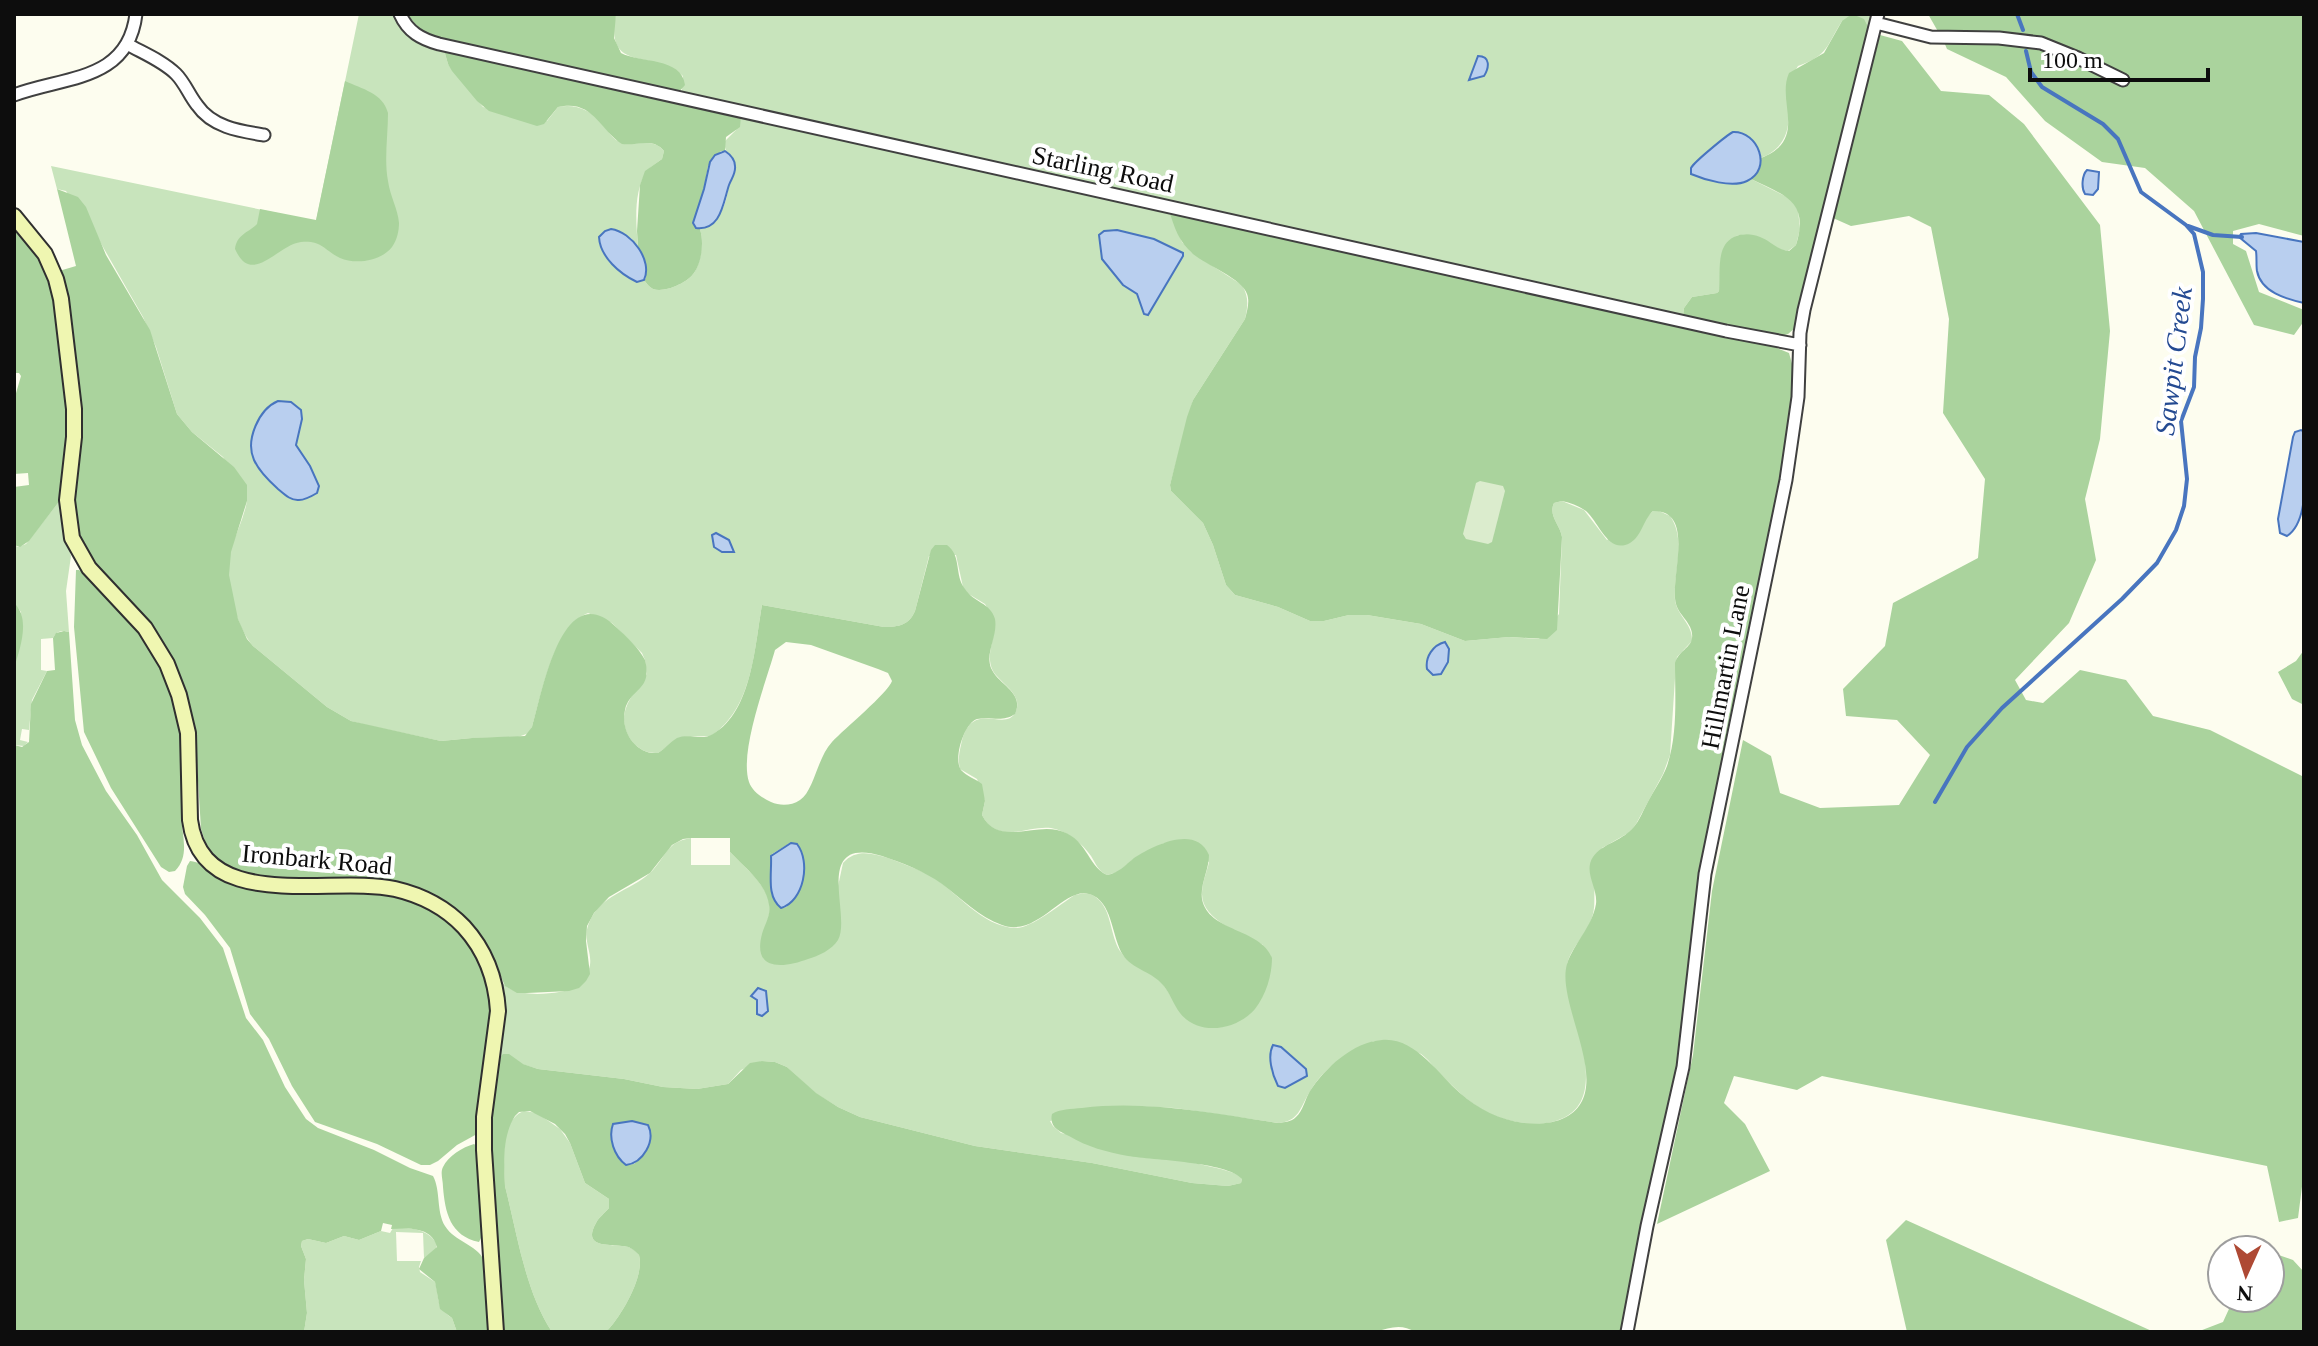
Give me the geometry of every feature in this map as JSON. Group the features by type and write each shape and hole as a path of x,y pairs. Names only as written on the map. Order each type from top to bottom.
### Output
{"street":[{"path":"14,95 102,69 127,44 136,14"},
{"name":"Starling Road","path":"402,18 420,37 439,44 1800,345"},
{"path":"1877,18 1931,37 1999,38 2041,43 2123,80"},
{"name":"Hillmartin Lane","path":"1627,1332 1683,1067 1705,874 1786,480 1798,397 1801,323 1877,18"},
{"path":"127,44 173,71 210,119 230,128 264,135"},
{"name":"Ironbark Road","path":"14,216 45,254 61,299 74,409 67,500 72,538 89,568 154,639 174,680 188,733 190,820 199,851 217,869 245,882 374,886 415,895 460,923 487,962 497,993 498,1011 485,1107 484,1138 496,1332"}],"green space":[{"path":"359,14 393,14 407,35 444,50 448,64 483,107 547,121 558,107 577,107 595,116 622,143 659,146 664,151 662,159 647,171 639,188 636,208 638,247 631,238 605,231 600,238 604,255 611,263 628,276 644,280 653,289 675,286 691,277 696,268 702,246 700,229 717,218 726,200 729,168 725,141 736,130 741,116 1169,210 1182,242 1191,252 1242,285 1247,298 1245,319 1193,400 1170,485 1171,491 1203,523 1226,585 1235,595 1278,607 1310,621 1367,615 1421,624 1465,641 1509,637 1539,639 1559,614 1562,537 1553,516 1554,503 1562,501 1584,510 1607,540 1653,511 1670,516 1679,546 1675,600 1692,641 1677,657 1670,755 1663,774 1630,832 1602,848 1594,909 1568,962 1569,985 1586,1073 1584,1092 1576,1108 1561,1119 1536,1124 1495,1116 1464,1097 1421,1054 1374,1041 1329,1068 1313,1086 1298,1113 1286,1122 1134,1106 1050,1121 1061,1133 1240,1175 1241,1183 1228,1186 1192,1183 1092,1163 975,1146 860,1117 815,1093 787,1067 775,1062 762,1061 741,1070 728,1084 697,1089 538,1069 522,1064 509,1055 499,1059 505,1019 502,982 508,988 527,993 561,992 579,987 590,965 586,934 600,906 650,873 676,843 691,838 691,865 730,865 730,852 763,888 770,906 762,952 841,924 837,891 843,863 864,853 888,858 928,874 980,915 1003,926 1023,927 1075,895 1093,895 1106,910 1120,951 1157,979 1171,996 1263,945 1225,925 1208,911 1202,893 1209,862 1164,843 1132,860 1118,872 1107,875 1074,838 1063,832 1042,828 1004,832 989,824 982,815 985,801 977,779 960,769 961,745 972,722 980,719 1005,720 1016,711 1017,705 1014,694 991,665 995,622 985,604 963,587 956,555 929,556 915,611 907,622 899,626 884,627 762,605 749,677 736,710 711,736 681,737 658,753 650,753 636,745 624,724 628,704 647,674 642,653 612,623 588,613 566,632 551,663 532,727 529,733 518,737 441,741 351,721 327,707 253,646 236,613 229,574 231,549 247,501 223,457 192,432 177,414 143,317 99,240 66,191 57,189 51,166 316,221"},
{"path":"407,14 616,14 614,38 621,53 668,65 682,76 685,85 679,92 444,40 421,31"},
{"path":"616,14 1874,14 1870,31 1842,21 1821,54 1798,66 1786,87 1789,112 1787,129 1776,149 1761,158 1754,142 1740,132 1694,164 1693,175 1731,183 1751,179 1791,199 1798,210 1800,229 1796,245 1788,251 1752,235 1736,236 1719,291 1692,297 1684,308 1683,316 679,92 682,90 683,76 671,68 624,53 617,45 614,33"},
{"path":"1852,14 1864,19 1870,31 1795,328 1781,336 1683,316 1684,308 1692,297 1719,291 1721,254 1734,237 1754,235 1789,251 1796,245 1800,218 1797,209 1783,195 1751,179 1761,158 1784,141 1788,130 1786,84 1789,73 1824,53 1842,21"},
{"path":"1928,14 2304,14 2304,236 2259,224 2233,231 2233,244 2246,251 2259,292 2304,310 2304,321 2294,335 2254,325 2194,211 2145,168 2102,162 2045,121 2006,77 1947,49 1944,42 2050,43 1940,35"},
{"path":"1880,35 1902,41 1941,91 1989,95 2024,124 2100,225 2110,331 2100,439 2085,499 2096,560 2069,623 2015,680 2026,700 2043,703 2080,670 2126,680 2153,716 2210,730 2304,777 2304,1171 2298,1218 2279,1222 2267,1166 1822,1076 1797,1090 1734,1076 1724,1103 1745,1124 1770,1171 1657,1224 1693,1055 1712,891 1743,740 1771,756 1780,793 1820,808 1899,805 1930,755 1897,720 1846,716 1843,689 1885,646 1893,603 1978,558 1985,479 1943,413 1949,319 1931,227 1909,216 1851,226 1833,218"},
{"path":"444,50 741,116 740,127 726,137 725,151 721,151 708,166 694,221 696,228 700,229 702,252 691,277 663,290 653,289 644,280 637,231 640,185 645,171 662,159 664,151 660,147 650,143 622,144 580,107 558,107 544,124 537,126 489,111 452,71"},
{"path":"345,81 377,96 388,113 387,173 399,223 394,244 381,256 353,261 340,258 319,244 301,242 265,261 249,264 242,260 235,249 236,244 257,224 260,209 316,220"},
{"path":"57,189 78,197 86,207 106,255 150,330 177,414 192,432 234,467 247,485 247,501 231,552 229,575 238,619 247,639 327,707 351,721 441,741 525,736 532,727 549,667 568,627 582,616 597,615 616,627 636,646 645,660 646,678 628,703 625,726 637,746 650,753 658,753 677,738 713,734 726,724 736,710 750,676 762,605 884,627 899,626 907,622 915,611 931,550 935,545 947,545 955,555 965,589 993,614 995,625 991,668 1014,694 1017,706 1015,714 1006,718 972,722 961,742 958,758 961,770 982,784 985,801 982,815 997,830 1047,829 1067,834 1107,875 1163,843 1185,839 1203,846 1209,855 1202,893 1206,910 1214,918 1257,941 1272,958 1268,985 1259,1003 1247,1016 1228,1026 1207,1028 1197,1025 1180,1013 1161,983 1123,955 1109,915 1094,896 1084,893 1073,896 1028,924 1016,927 1002,925 978,912 921,871 882,856 860,853 847,857 841,867 841,929 838,940 829,950 816,956 780,965 766,961 762,955 760,946 769,912 767,897 754,876 730,852 730,838 683,839 672,845 650,873 609,897 594,913 587,926 586,941 590,974 579,988 527,993 517,993 505,986 490,951 475,929 366,880 257,876 227,866 207,847 201,829 195,732 183,684 170,653 152,624 93,563 78,537 73,504 82,413 67,297 59,271 76,266","holes":["786,642 811,645 878,669 888,673 892,681 832,742 805,796 782,805 755,791 749,782 747,769 750,735 760,698 775,650","794,843 787,907 781,908 773,898 771,858 772,854"]},
{"path":"1169,210 1772,346 1789,353 1794,371 1794,394 1780,484 1699,877 1680,1056 1622,1332 1415,1332 1396,1327 1376,1332 606,1332 625,1307 635,1285 639,1255 627,1247 594,1241 593,1231 597,1221 609,1208 609,1199 585,1183 565,1134 555,1124 530,1111 519,1112 508,1132 505,1186 528,1280 552,1332 502,1332 490,1134 499,1059 503,1054 538,1069 697,1089 728,1084 750,1063 775,1062 787,1067 816,1093 860,1117 975,1146 1092,1163 1192,1183 1228,1186 1241,1183 1242,1179 1234,1173 1206,1165 1128,1156 1097,1149 1058,1130 1053,1125 1052,1114 1070,1109 1131,1106 1288,1122 1298,1114 1310,1091 1332,1065 1350,1051 1382,1040 1405,1044 1415,1050 1467,1099 1506,1119 1524,1123 1551,1122 1566,1117 1580,1104 1586,1087 1586,1068 1566,981 1567,964 1591,920 1596,904 1590,863 1597,853 1635,826 1665,770 1671,754 1674,728 1675,663 1692,638 1691,628 1676,604 1678,533 1674,522 1666,514 1653,511 1634,540 1622,546 1610,541 1586,511 1562,501 1554,503 1553,516 1562,537 1557,630 1547,639 1509,637 1465,641 1421,624 1367,615 1310,621 1278,607 1235,595 1226,585 1203,523 1171,491 1170,485 1193,400 1245,319 1248,297 1239,283 1188,249 1178,234","holes":["632,1121 648,1125 644,1154 634,1164 626,1165"]},
{"path":"14,224 45,266 54,294 69,421 61,499 29,541 20,547 14,545 14,487 29,485 28,473 14,474 14,400 21,376 14,373"},
{"path":"1480,481 1503,486 1505,491 1492,542 1488,544 1466,539 1463,534 1476,483"},
{"path":"61,499 63,528 71,556 66,591 69,632 41,639 41,670 47,671 32,700 29,730 22,729 20,740 28,742 24,746 14,745 14,668 22,635 21,612 14,603 14,545 26,544"},
{"path":"76,570 86,575 141,636 170,688 182,732 183,749 181,813 184,851 175,871 169,872 161,867 111,788 84,732 74,627"},
{"path":"14,603 23,625 14,668"},
{"path":"69,632 75,720 82,745 106,791 137,835 162,880 200,918 223,948 246,1018 263,1040 285,1087 306,1119 318,1128 433,1176 445,1226 484,1260 490,1332 457,1332 452,1318 440,1309 435,1282 419,1269 424,1258 437,1247 434,1240 425,1232 391,1229 392,1225 383,1223 381,1231 359,1240 344,1236 326,1243 308,1239 302,1241 306,1259 307,1313 304,1332 14,1332 14,745 22,747 29,742 31,704 47,671 55,670 53,638 56,633"},
{"path":"2304,650 2304,705 2292,699 2278,672 2296,661"},
{"path":"190,861 246,886 388,895 414,903 439,916 462,936 484,973 492,1015 477,1134 438,1161 421,1165 377,1144 315,1122 292,1086 269,1039 250,1014 230,948 185,894 183,887"},
{"path":"524,1111 537,1113 560,1129 570,1143 585,1183 609,1199 609,1208 597,1221 593,1231 594,1241 629,1247 639,1255 635,1285 625,1307 606,1332 552,1332 535,1298 505,1186 507,1133 510,1123"},
{"path":"474,1144 477,1146 483,1234 479,1242 461,1234 451,1222 445,1205 442,1174 445,1163 452,1156"},
{"path":"1906,1220 2154,1332 1907,1332 1886,1240"},
{"path":"393,1228 423,1232 437,1244 436,1250 424,1258 423,1233 396,1232 397,1261 421,1261 420,1272 435,1282 440,1306 452,1318 457,1332 304,1332 307,1313 306,1259 302,1241 308,1239 326,1243 344,1236 359,1240 381,1231 390,1233"},
{"path":"2286,1258 2293,1260 2304,1272 2304,1332 2197,1332 2223,1322 2227,1314 2286,1314"}],"water":[{"path":"1478,56 1487,60 1487,70 1484,76 1469,80"},
{"path":"1733,132 1742,133 1755,144 1761,160 1755,175 1734,184 1691,174 1691,168 1698,160"},
{"path":"725,151 733,159 735,169 723,207 711,225 696,228 693,223 710,162 715,155"},
{"path":"2087,170 2099,172 2098,189 2093,195 2085,194 2083,188"},
{"path":"611,229 619,231 639,248 646,264 644,280 637,282 631,279 607,258 599,237"},
{"path":"1117,230 1154,239 1183,253 1148,315 1144,314 1137,294 1123,285 1102,259 1099,235 1104,231"},
{"path":"2256,233 2304,242 2304,303 2282,297 2259,278 2256,251 2239,237 2241,234"},
{"path":"278,401 291,402 301,410 296,445 319,486 317,493 304,499 296,500 285,495 264,476 254,460 251,443 256,426 265,411"},
{"path":"2295,432 2304,432 2305,488 2300,517 2287,536 2280,533 2278,519 2293,437"},
{"path":"716,533 729,540 734,552 722,552 714,547 712,535"},
{"path":"1445,642 1449,649 1448,662 1441,674 1433,675 1427,669 1429,656"},
{"path":"791,843 797,844 804,861 803,880 795,898 781,908 773,897 771,856"},
{"path":"758,988 766,991 768,1011 762,1016 757,1014 757,1000 751,996"},
{"path":"1273,1045 1281,1047 1306,1069 1307,1076 1285,1088 1278,1086 1271,1065"},
{"path":"632,1121 648,1125 650,1138 643,1156 626,1165 615,1152 612,1129 613,1124"}],"waterway":[{"name":"Sawpit Creek","path":"2017,14 2023,30"},
{"name":"Sawpit Creek","path":"1935,802 1967,747 2002,708 2157,563 2176,530 2184,506 2187,479 2181,421 2194,387 2203,299 2203,272 2194,234 2141,192 2118,139 2103,124 2042,87 2031,72 2026,51"},
{"path":"2188,226 2213,235 2242,237"}]}
